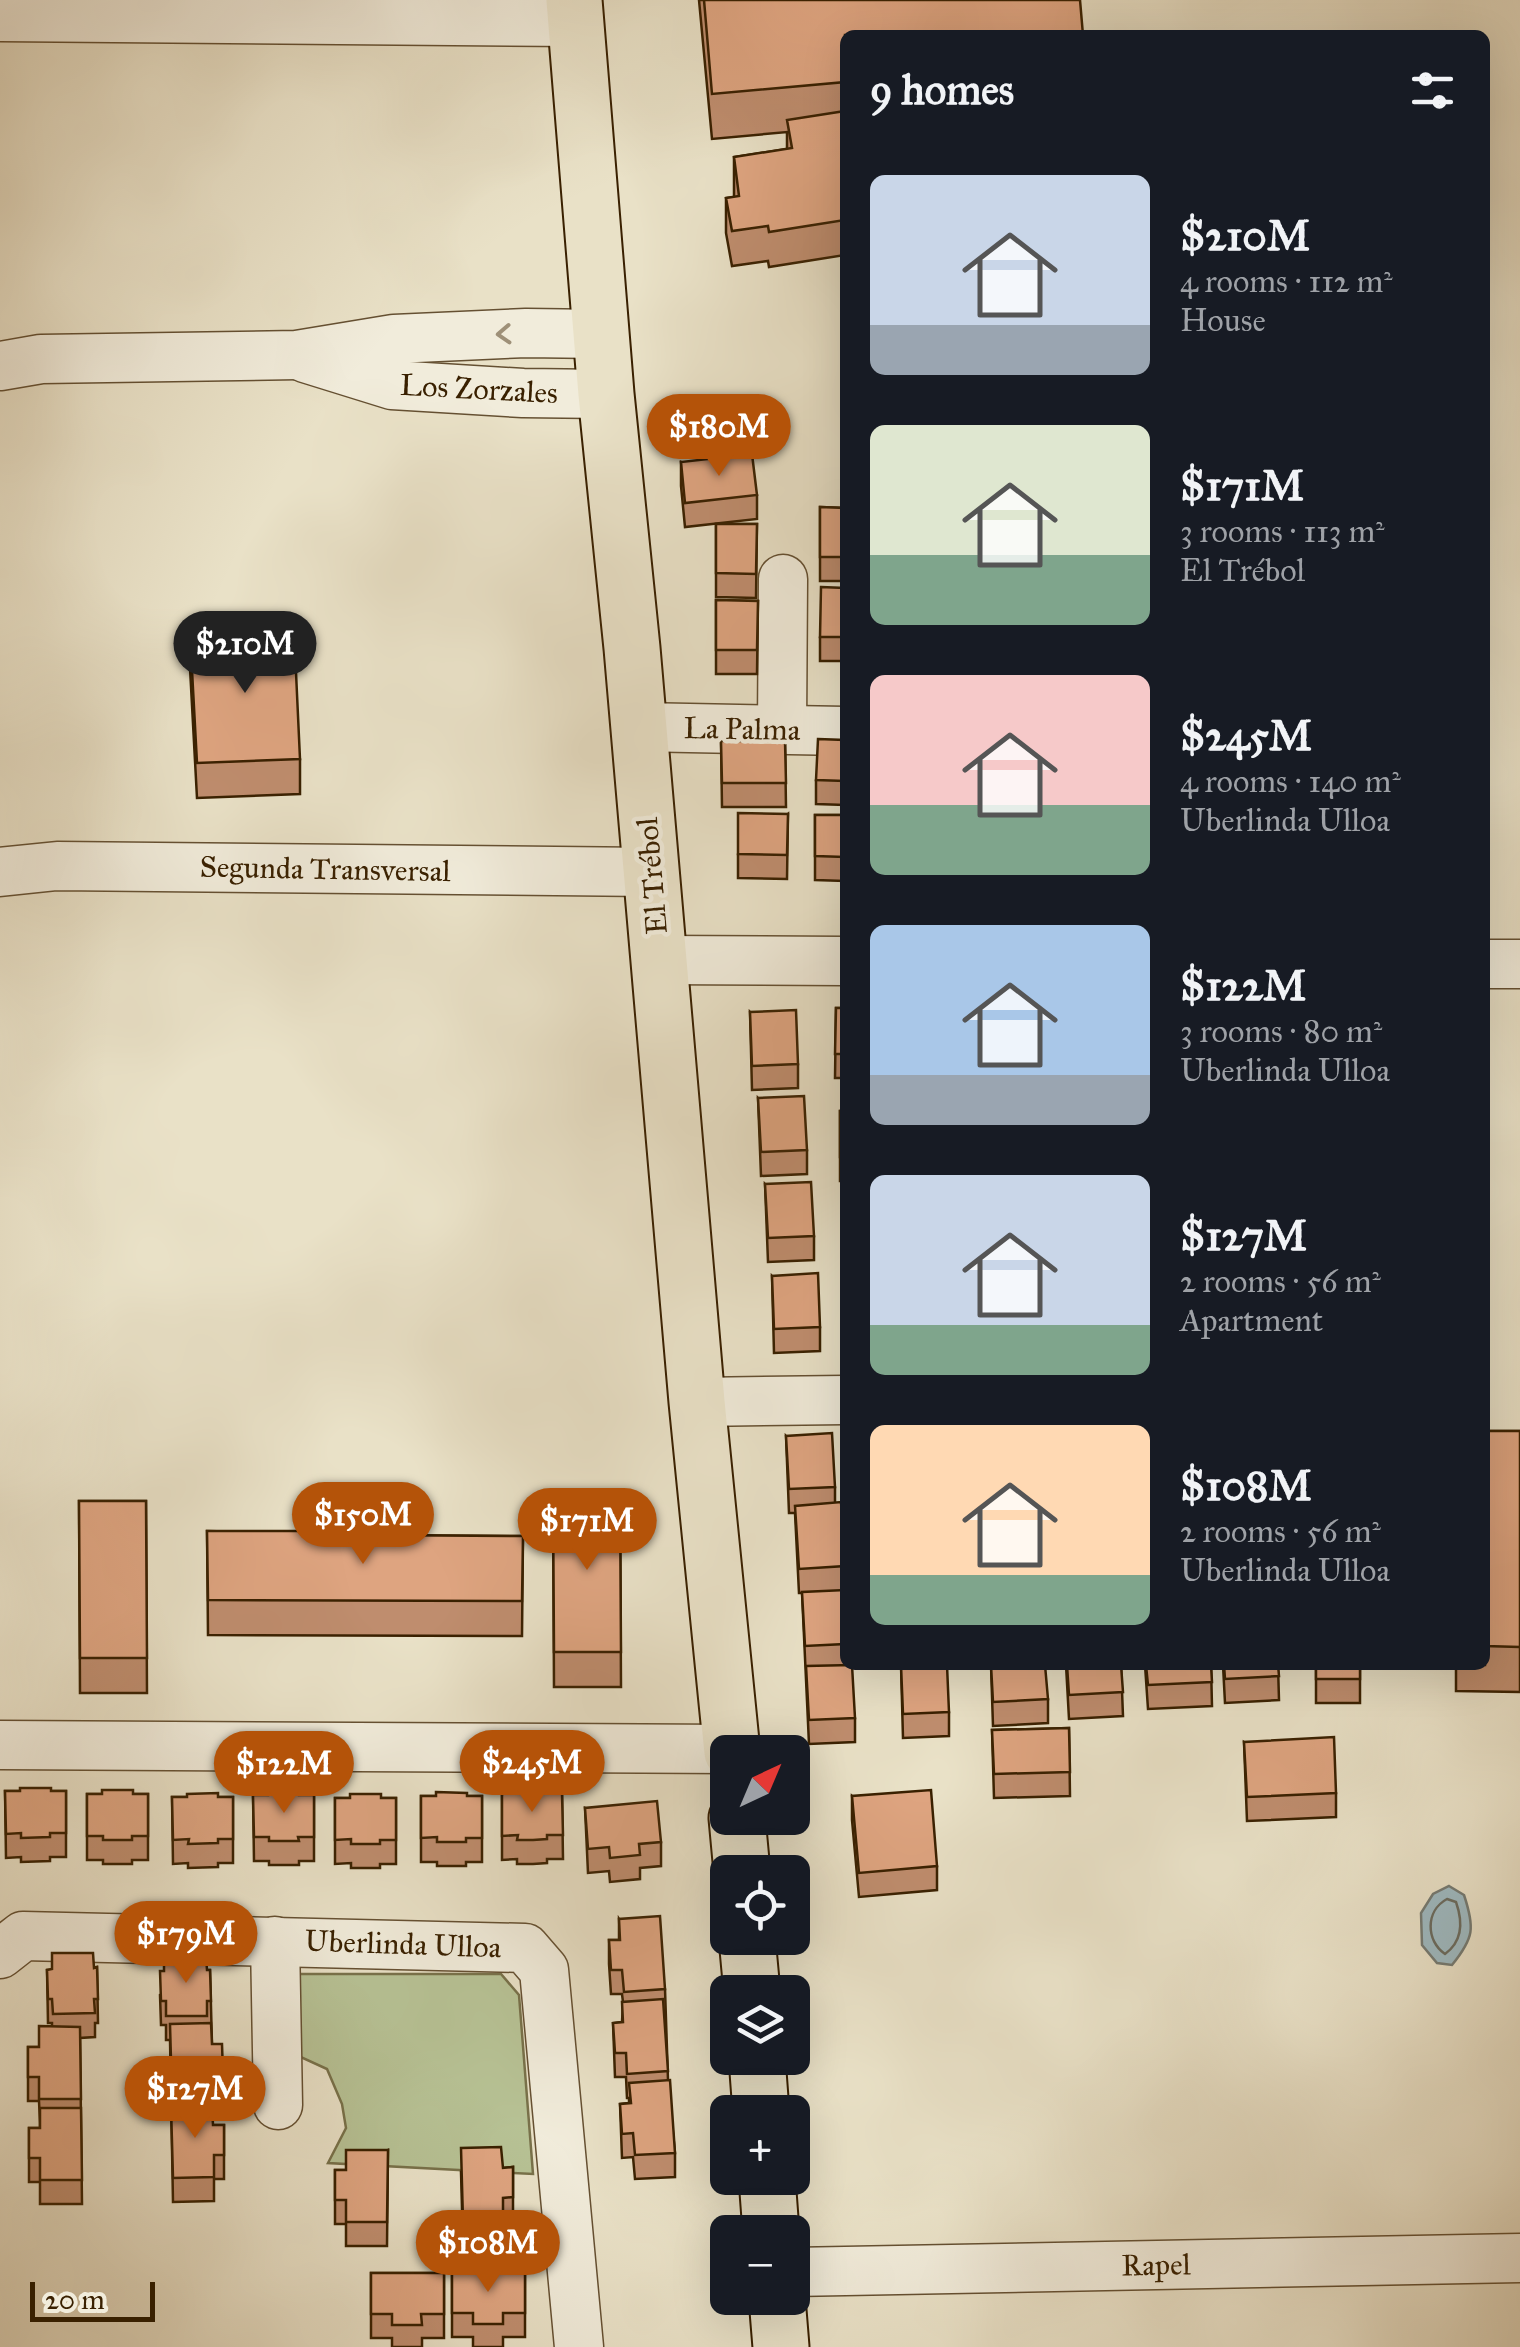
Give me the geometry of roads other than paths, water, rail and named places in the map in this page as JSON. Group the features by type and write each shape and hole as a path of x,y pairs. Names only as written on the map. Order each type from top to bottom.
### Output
{"main road":[{"name":"El Trébol","path":"575,11 606,394 731,1735"},
{"path":"778,2315 781,2347"}],"street":[{"path":"0,17 575,11"},
{"name":"Los Zorzales","path":"0,366 42,359 297,355 394,340 601,334"},
{"name":"Los Zorzales","path":"297,355 392,386 523,394 606,394"},
{"path":"782,730 783,578"},
{"name":"La Palma","path":"639,727 840,732"},
{"name":"Segunda Transversal","path":"0,872 57,866 652,872"},
{"path":"658,960 840,961"},
{"path":"1490,964 1520,964"},
{"path":"698,1402 840,1400"},
{"path":"0,1745 710,1750"},
{"name":"Uberlinda Ulloa","path":"0,1954 23,1936 525,1948 544,1970 578,2347"},
{"path":"275,1941 278,2104"},
{"name":"Rapel","path":"810,2272 1520,2258"}],"water":[{"path":"1449,1886 1464,1895 1471,1925 1465,1947 1452,1965 1437,1963 1422,1945 1421,1913 1433,1894"}]}
